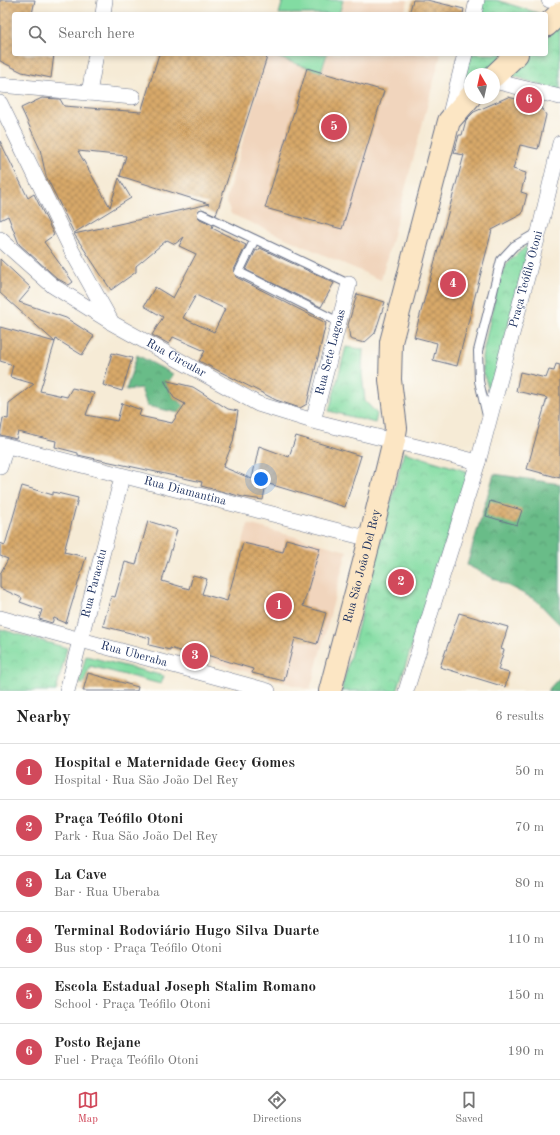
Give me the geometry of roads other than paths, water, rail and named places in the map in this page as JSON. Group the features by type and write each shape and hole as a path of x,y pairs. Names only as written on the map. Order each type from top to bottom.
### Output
{"main road":[{"path":"548,24 560,13"},
{"path":"500,70 515,56"},
{"path":"394,440 396,428 390,380 391,342 449,121 464,104"},
{"name":"Rua São João Del Rey","path":"330,691 370,539 394,440"}],"street":[{"path":"103,12 105,0"},
{"path":"474,12 477,0"},
{"path":"549,0 560,2"},
{"path":"89,93 96,56"},
{"path":"449,121 464,56"},
{"path":"500,82 560,97"},
{"path":"0,85 133,97"},
{"path":"0,103 73,253 112,323"},
{"name":"Praça Teófilo Otoni","path":"478,462 560,143"},
{"name":"Rua Circular","path":"0,239 53,286 112,323 258,404 313,421 478,462"},
{"name":"Rua Sete Lagoas","path":"313,421 349,284"},
{"path":"0,467 3,445"},
{"name":"Rua Diamantina","path":"3,445 122,477 370,539"},
{"path":"406,691 478,462"},
{"name":"Rua Paracatu","path":"67,691 122,477"},
{"name":"Rua Uberaba","path":"0,618 268,691"}],"lane":[{"path":"202,214 254,241 349,284"},
{"path":"489,420 479,381 478,351 501,260 514,246 538,232"},
{"path":"254,241 239,272 339,322"}],"place":[{"name":"Posto Rejane","path":"529,100"},
{"name":"Escola Estadual Joseph Stalim Romano","path":"334,127"},
{"name":"Terminal Rodoviário Hugo Silva Duarte","path":"453,284"},
{"name":"Praça Teófilo Otoni","path":"401,582"},
{"name":"Hospital e Maternidade Gecy Gomes","path":"279,606"},
{"name":"La Cave","path":"195,656"}]}
